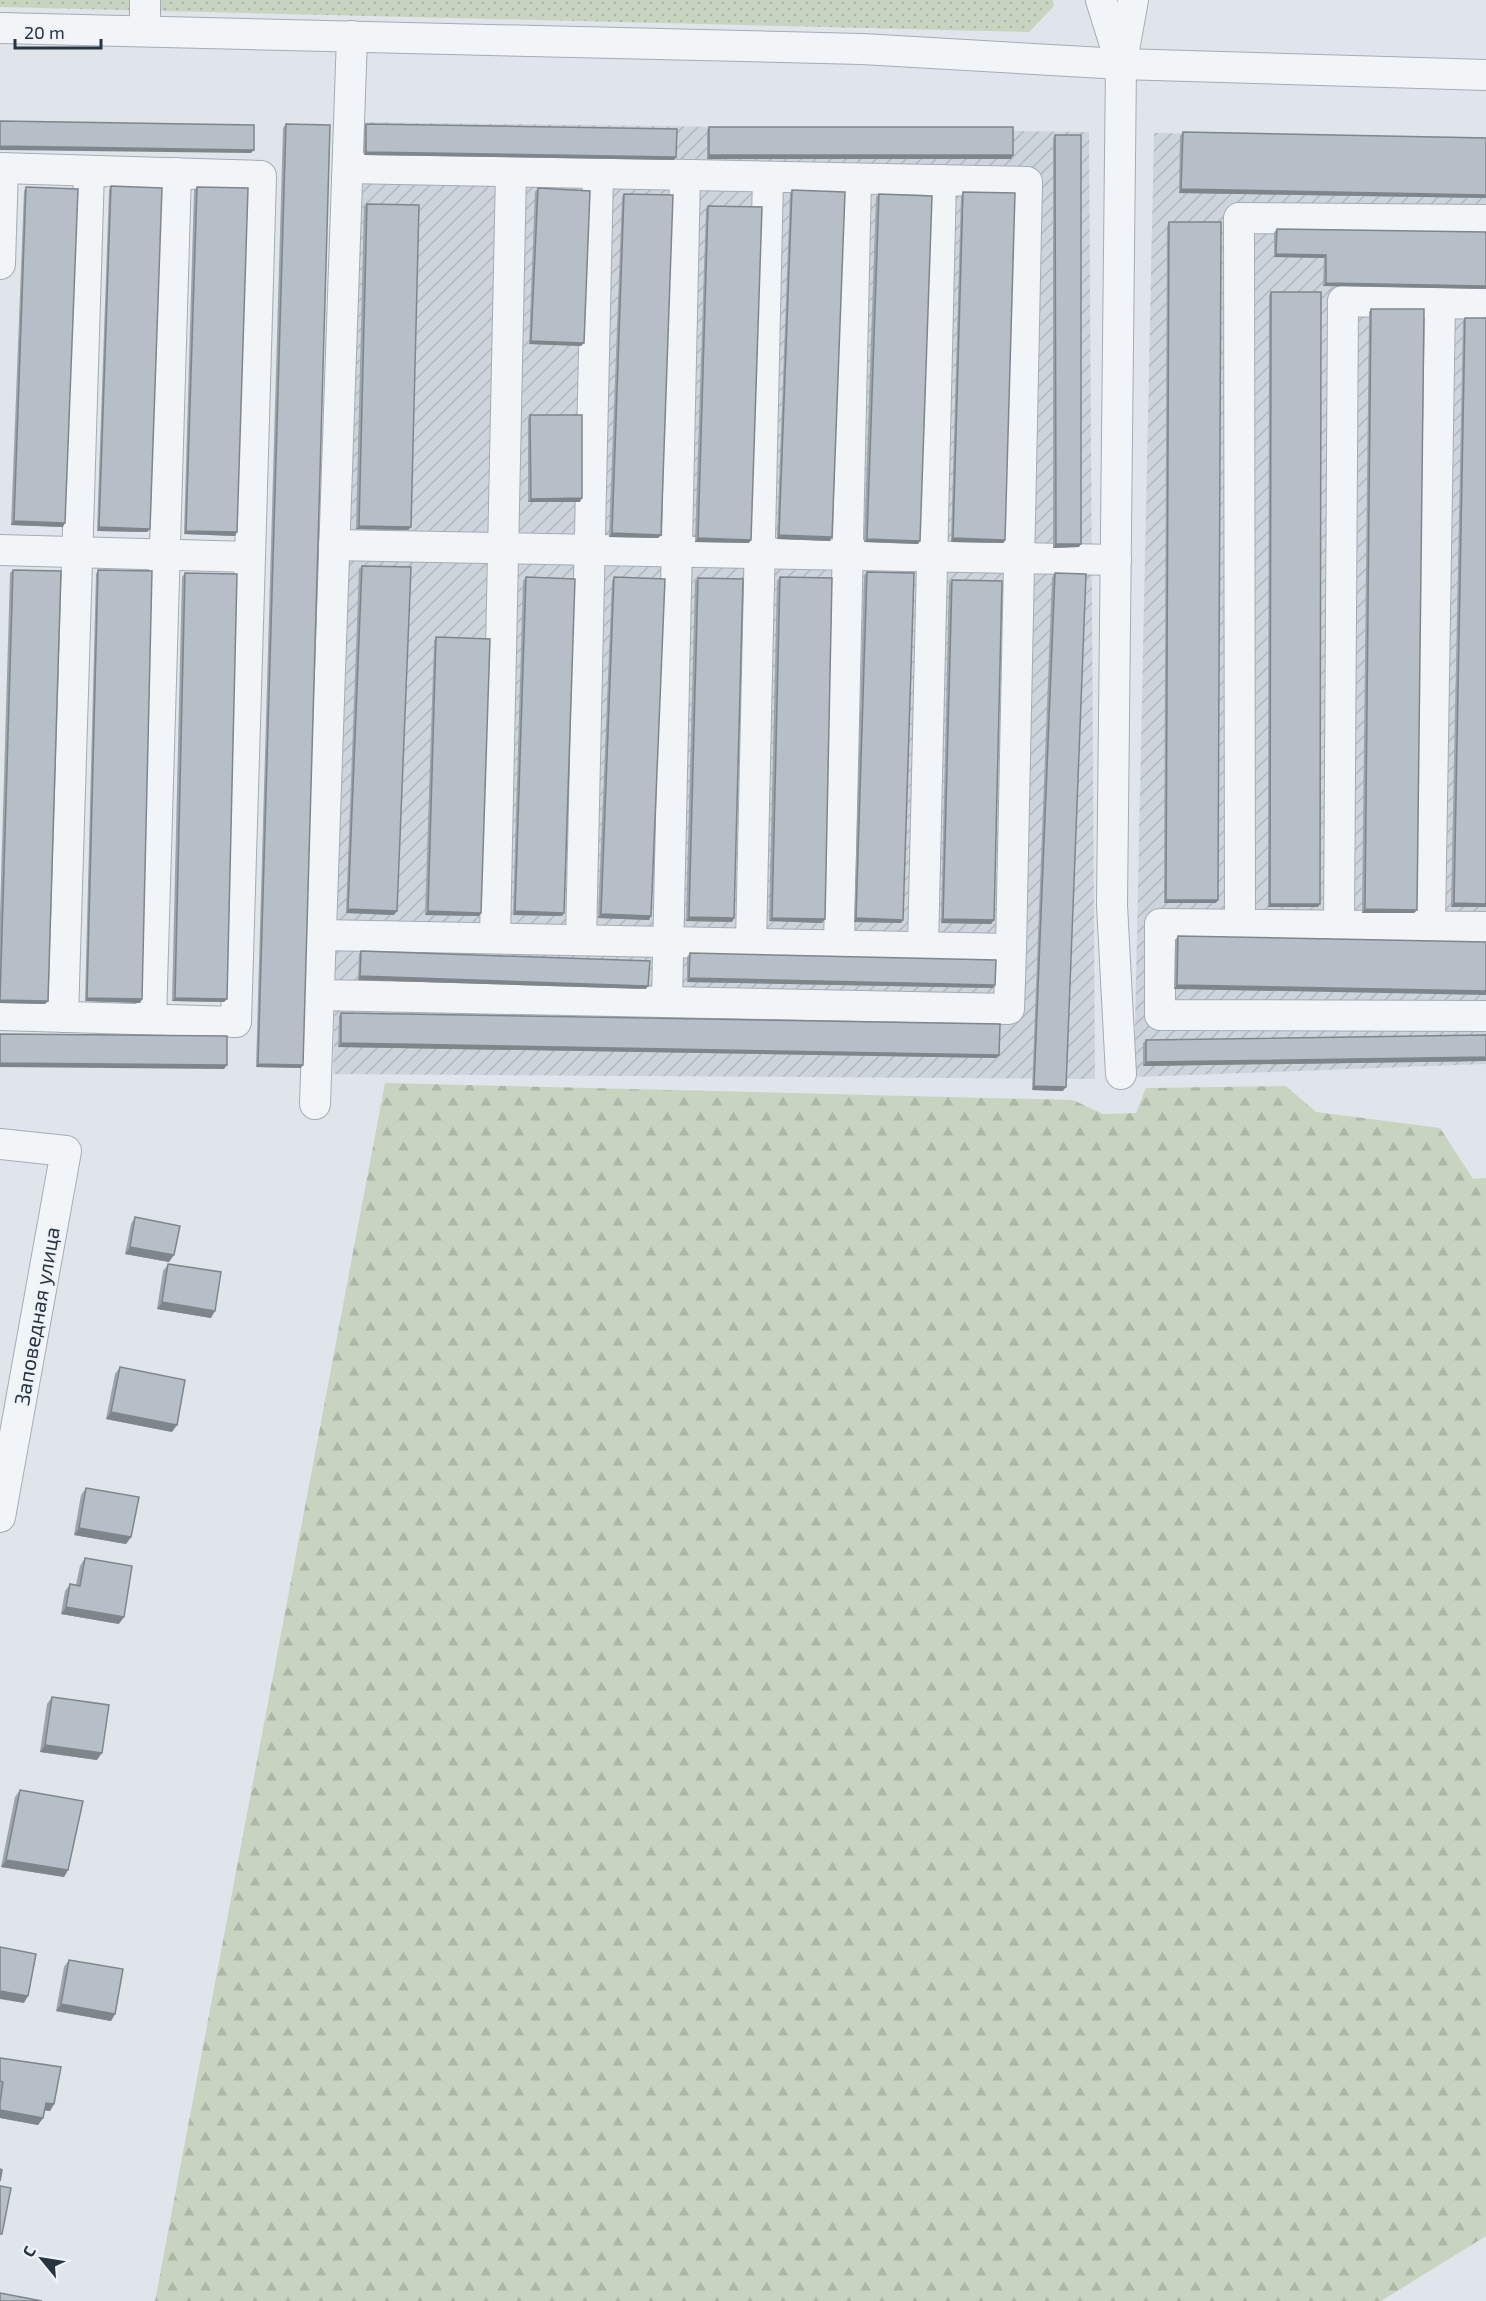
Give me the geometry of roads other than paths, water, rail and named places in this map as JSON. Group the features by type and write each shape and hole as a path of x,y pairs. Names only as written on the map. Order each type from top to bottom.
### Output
{"street":[{"path":"145,31 146,0"},
{"path":"1101,0 1121,64"},
{"path":"1121,1074 1112,905 1121,64 1133,0"},
{"path":"0,28 862,49 1121,64 1486,75"},
{"path":"315,1104 352,36"},
{"path":"0,264 1,168 261,176 236,1022 0,1015"},
{"path":"319,995 1009,1009 1027,182 348,168"},
{"path":"63,1017 89,171"},
{"path":"495,938 511,172"},
{"path":"151,1019 176,173"},
{"path":"581,940 598,173"},
{"path":"667,1002 685,175"},
{"path":"751,944 768,177"},
{"path":"839,945 856,178"},
{"path":"923,947 941,180"},
{"path":"1240,925 1239,218 1486,220"},
{"path":"1339,926 1343,302 1486,304"},
{"path":"1430,926 1440,303"},
{"path":"334,544 1116,560"},
{"path":"0,550 250,557"},
{"path":"1486,927 1160,924 1160,1016 1486,1016"},
{"path":"321,935 1011,949"},
{"name":"Заповедная улица","path":"0,1144 66,1152 0,1517"}]}
